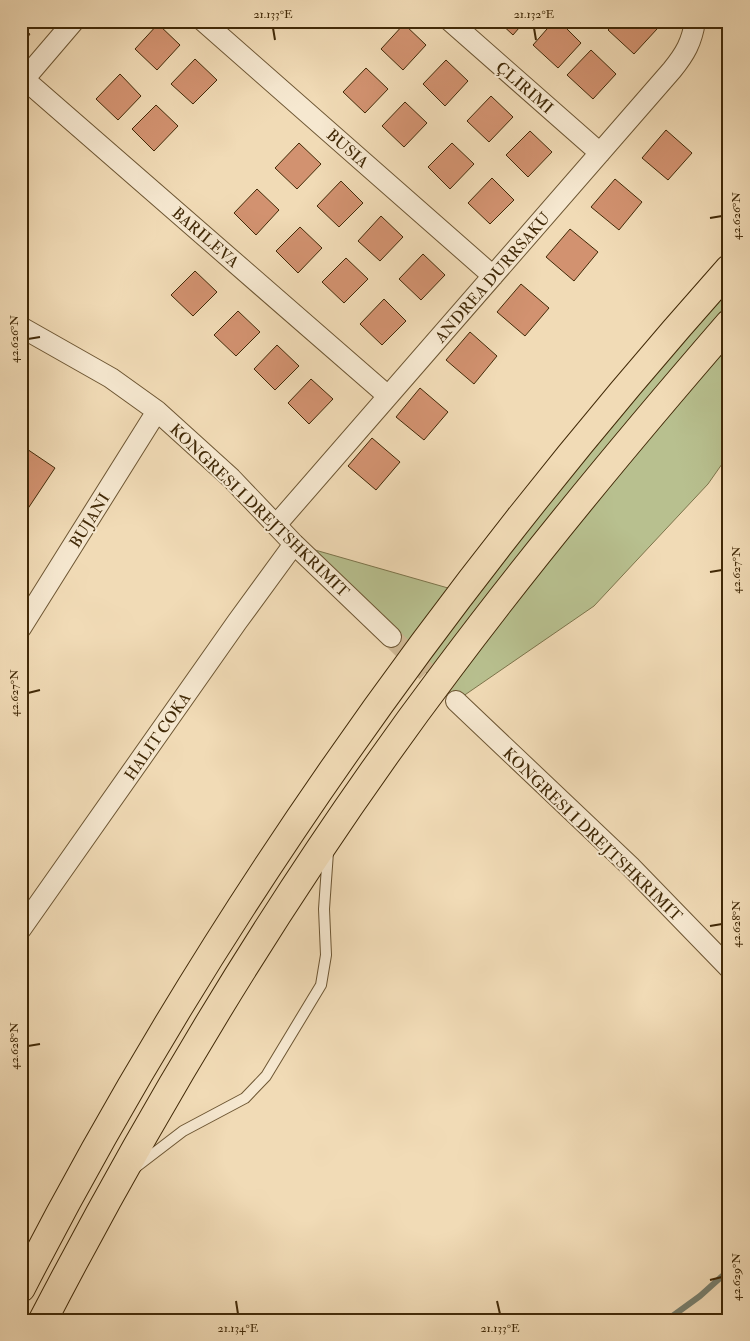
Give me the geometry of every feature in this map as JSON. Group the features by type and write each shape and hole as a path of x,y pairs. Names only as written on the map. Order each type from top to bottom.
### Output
{"highway":[{"path":"21,1288 55,1221 140,1071 228,927 344,752 413,656 528,507 729,269"},
{"path":"43,1320 117,1181 258,945 384,757 486,620 623,448 729,324"}],"street":[{"path":"22,81 74,21"},
{"name":"BUSIA","path":"203,21 494,276"},
{"name":"ÇLIRIMI","path":"450,21 600,153"},
{"name":"ANDREA DURRSAKU","path":"276,525 686,53 693,36 695,21"},
{"name":"BARILEVA","path":"22,81 388,396"},
{"name":"KONGRESI I DREJTSHKRIMIT","path":"21,327 111,378 158,411 231,478 294,544 391,637"},
{"name":"BUJANI","path":"21,628 158,411"},
{"name":"HALIT COKA","path":"21,929 294,544"},
{"name":"KONGRESI I DREJTSHKRIMIT","path":"456,701 630,866 729,968"}],"lane":[{"path":"117,1181 183,1131 245,1098 266,1076 321,985 326,956 324,909 329,837"}],"path":[{"path":"717,1320 729,1308"}],"green space":[{"path":"729,269 729,454 708,484 594,606 456,701 294,544 462,592"}],"building":[{"path":"498,21 525,21 513,35"},
{"path":"554,21 559,21 581,43 558,68 533,45"},
{"path":"617,21 649,21 657,29 634,54 608,30"},
{"path":"158,24 180,45 157,70 135,49"},
{"path":"404,24 426,45 403,70 381,49"},
{"path":"21,28 30,34 21,47"},
{"path":"591,50 616,74 593,99 567,75"},
{"path":"195,59 217,80 193,104 171,84"},
{"path":"446,60 468,81 445,106 423,84"},
{"path":"366,68 388,89 365,113 343,92"},
{"path":"120,74 141,96 118,120 96,99"},
{"path":"491,96 513,117 489,142 467,121"},
{"path":"405,102 427,123 404,147 382,126"},
{"path":"156,105 178,126 154,151 132,129"},
{"path":"666,130 692,153 668,180 642,158"},
{"path":"530,131 552,152 528,177 506,155"},
{"path":"299,143 321,164 297,189 275,168"},
{"path":"452,143 474,164 450,189 428,167"},
{"path":"492,178 514,200 490,224 468,203"},
{"path":"615,179 642,202 619,230 591,207"},
{"path":"341,181 363,203 339,227 317,206"},
{"path":"257,189 279,210 256,235 234,213"},
{"path":"381,216 403,237 380,261 358,241"},
{"path":"300,227 322,248 298,273 276,251"},
{"path":"570,229 598,252 574,281 546,257"},
{"path":"423,254 445,275 421,300 399,279"},
{"path":"346,258 368,279 344,303 322,282"},
{"path":"195,271 217,292 193,316 171,295"},
{"path":"521,284 549,308 525,336 497,312"},
{"path":"384,299 406,321 382,345 360,324"},
{"path":"238,311 260,332 236,356 214,335"},
{"path":"470,332 497,356 474,384 446,360"},
{"path":"277,345 299,366 275,390 254,369"},
{"path":"311,379 333,399 309,424 288,403"},
{"path":"420,388 448,412 424,440 396,417"},
{"path":"372,438 400,462 376,490 348,466"},
{"path":"21,445 55,468 21,519"}],"waterway":[{"path":"667,1320 700,1296 729,1270"}],"tunnel":[{"path":"391,637 456,701"}]}
